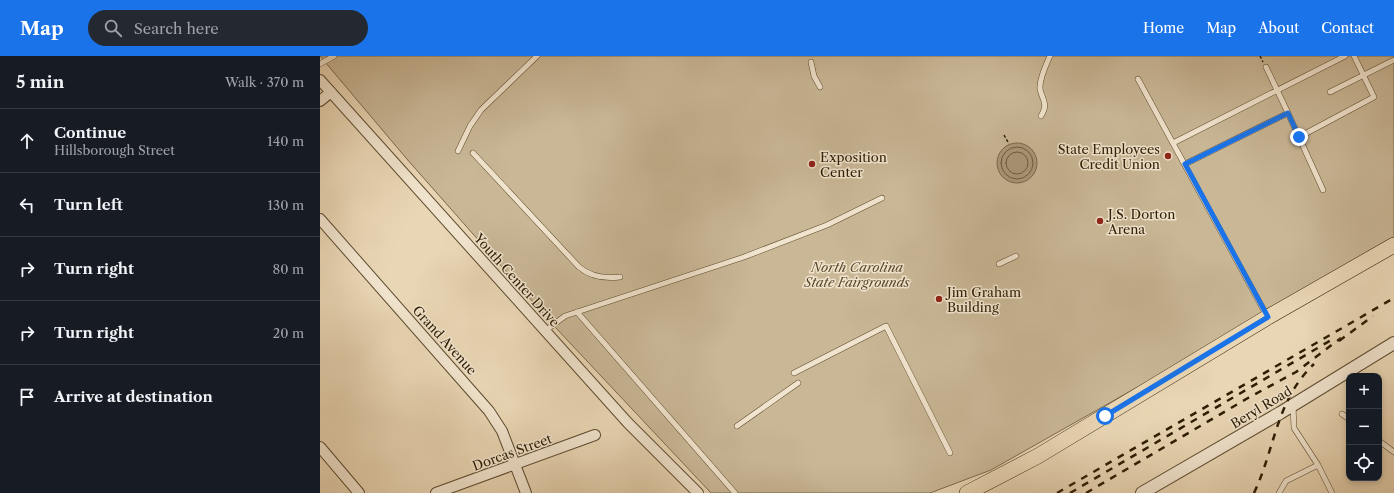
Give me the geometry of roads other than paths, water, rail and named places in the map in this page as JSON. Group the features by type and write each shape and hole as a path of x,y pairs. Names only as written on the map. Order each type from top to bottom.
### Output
{"main road":[{"path":"967,493 1038,456 1268,317 1394,245"}],"street":[{"name":"Youth Center Drive","path":"320,80 628,423 698,493"},
{"path":"320,101 331,92"},
{"name":"Grand Avenue","path":"320,219 489,411 502,431 526,493"},
{"name":"Beryl Road","path":"1142,493 1293,405 1394,343"},
{"name":"Dorcas Street","path":"436,493 595,435"},
{"path":"320,447 359,493"}],"lane":[{"path":"320,64 334,56"},
{"path":"458,151 470,126 481,110 537,56"},
{"path":"1041,116 1045,101 1040,89 1050,56"},
{"path":"1173,143 1345,56"},
{"path":"1299,137 1374,97 1354,56"},
{"path":"1330,92 1394,60"},
{"path":"811,62 814,76 820,87"},
{"path":"1266,67 1323,190"},
{"path":"1138,79 1268,317"},
{"path":"1185,164 1288,113"},
{"path":"473,153 588,275 611,278 620,277"},
{"path":"546,331 565,316 744,257 827,224 882,198"},
{"path":"999,264 1016,256"},
{"path":"577,312 735,493"},
{"path":"794,374 886,326 950,453"},
{"path":"737,426 798,383"},
{"path":"1293,405 1294,428 1318,465 1332,493"},
{"path":"1342,414 1346,417"},
{"path":"1382,443 1394,452"},
{"path":"1279,493 1286,481 1318,465"}],"water":[{"path":"1021,143 1028,146 1034,152 1037,163 1036,171 1028,180 1021,183 1013,183 1006,180 998,171 997,159 1000,152 1009,144"}],"railway":[{"path":"1057,493 1394,298"},
{"path":"1339,341 1373,316"},
{"path":"1086,493 1248,398 1296,372 1341,338"},
{"path":"1070,493 1333,339"},
{"path":"1254,493 1284,409 1301,378 1314,364"}],"place":[{"name":"State Employees Credit Union","path":"1168,156"},
{"name":"Exposition Center","path":"812,164"},
{"name":"J.S. Dorton Arena","path":"1100,221"},
{"name":"Jim Graham Building","path":"939,299"}],"park label":[{"name":"North Carolina State Fairgrounds","path":"857,274"}]}
